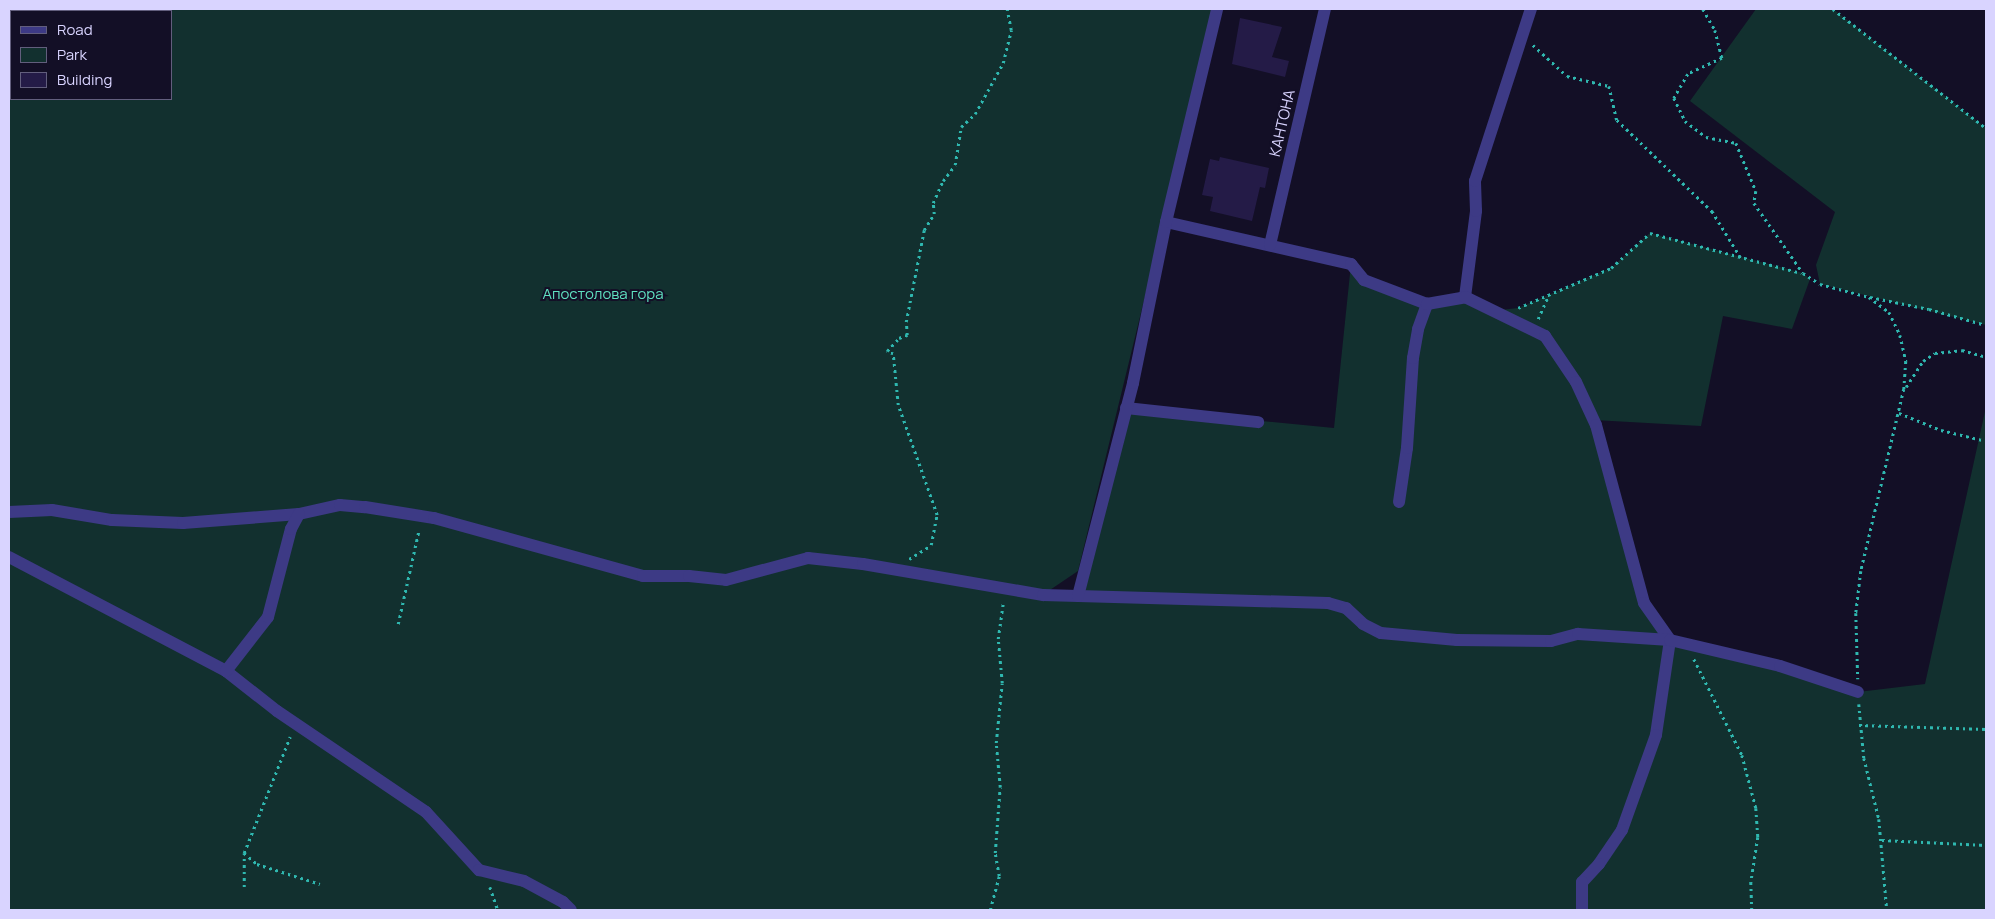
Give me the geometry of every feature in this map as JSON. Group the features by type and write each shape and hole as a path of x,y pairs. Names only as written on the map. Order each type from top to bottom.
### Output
{"street":[{"path":"1078,596 1126,408 1166,222 1217,9"},
{"name":"КАНТОНА","path":"1270,245 1325,9"},
{"path":"1465,297 1476,211 1475,181 1524,37 1531,9"},
{"path":"1166,222 1351,264 1364,280 1427,304 1465,297 1492,312 1534,328 1553,345 1576,382 1596,426 1644,603 1670,640 1656,735 1622,830 1599,864 1582,882 1582,910"},
{"path":"1399,502 1407,448 1413,358 1418,329 1427,304"},
{"path":"1126,408 1258,422"},
{"path":"9,512 52,510 112,520 183,523 299,514 340,505 434,518 643,576 689,576 726,580 808,558 889,568 1004,590 1078,596 1328,603 1346,608 1363,624 1381,633 1403,637 1551,641 1578,634 1670,640 1780,666 1858,692"},
{"path":"226,671 268,617 291,529 299,514"},
{"path":"9,557 226,671 277,712 426,812 464,858 484,871 524,882 563,902 571,910"}],"path":[{"path":"889,568 926,550 935,538 937,521 932,496 898,405 893,354 888,351 899,338 907,335 916,263 924,230 934,214 933,203 943,181 956,165 961,127 974,114 1003,63 1011,30 1007,9"},
{"path":"1703,9 1715,30 1722,58 1688,74 1674,98 1685,121 1706,137 1736,143 1756,191 1754,203 1803,273"},
{"path":"1833,9 1986,128"},
{"path":"1524,37 1567,76 1609,86 1617,120 1712,211 1742,258"},
{"path":"1492,312 1518,308 1611,268 1650,233 1803,273 1820,284 1868,297 1930,309 1986,325"},
{"path":"1534,328 1548,295"},
{"path":"1868,297 1890,312 1900,335 1906,361 1904,389 1861,571 1856,612 1859,725 1882,840 1888,910"},
{"path":"1904,389 1923,360 1945,349 1962,350 1986,357"},
{"path":"1899,413 1941,430 1986,441"},
{"path":"398,624 420,526 434,518"},
{"path":"990,910 999,876 995,853 1000,787 996,743 1002,683 998,639 1004,590"},
{"path":"1685,643 1742,755 1756,808 1758,837 1751,882 1752,910"},
{"path":"1859,725 1986,729"},
{"path":"244,887 244,854 289,745 290,733"},
{"path":"1882,840 1986,845"},
{"path":"244,854 257,864 320,884"},
{"path":"484,871 498,910"}],"green space":[{"name":"Апостолова гора","path":"9,9 1215,9 1078,571 1044,594 1078,596 1126,408 1334,428 1351,264 1364,280 1427,304 1465,297 1492,311 1518,308 1611,268 1650,233 1803,273 1810,279 1792,329 1723,316 1701,426 1594,420 1644,603 1670,640 1858,692 1925,684 1986,407 1986,910 9,910"},
{"path":"1756,9 1833,9 1986,128 1986,325 1820,284 1816,265 1835,212 1690,101"}],"building":[{"path":"1240,18 1282,27 1272,57 1289,61 1285,77 1232,64"},
{"path":"1220,157 1269,168 1265,188 1260,187 1252,221 1210,211 1213,197 1202,195 1210,159 1219,161"}]}
